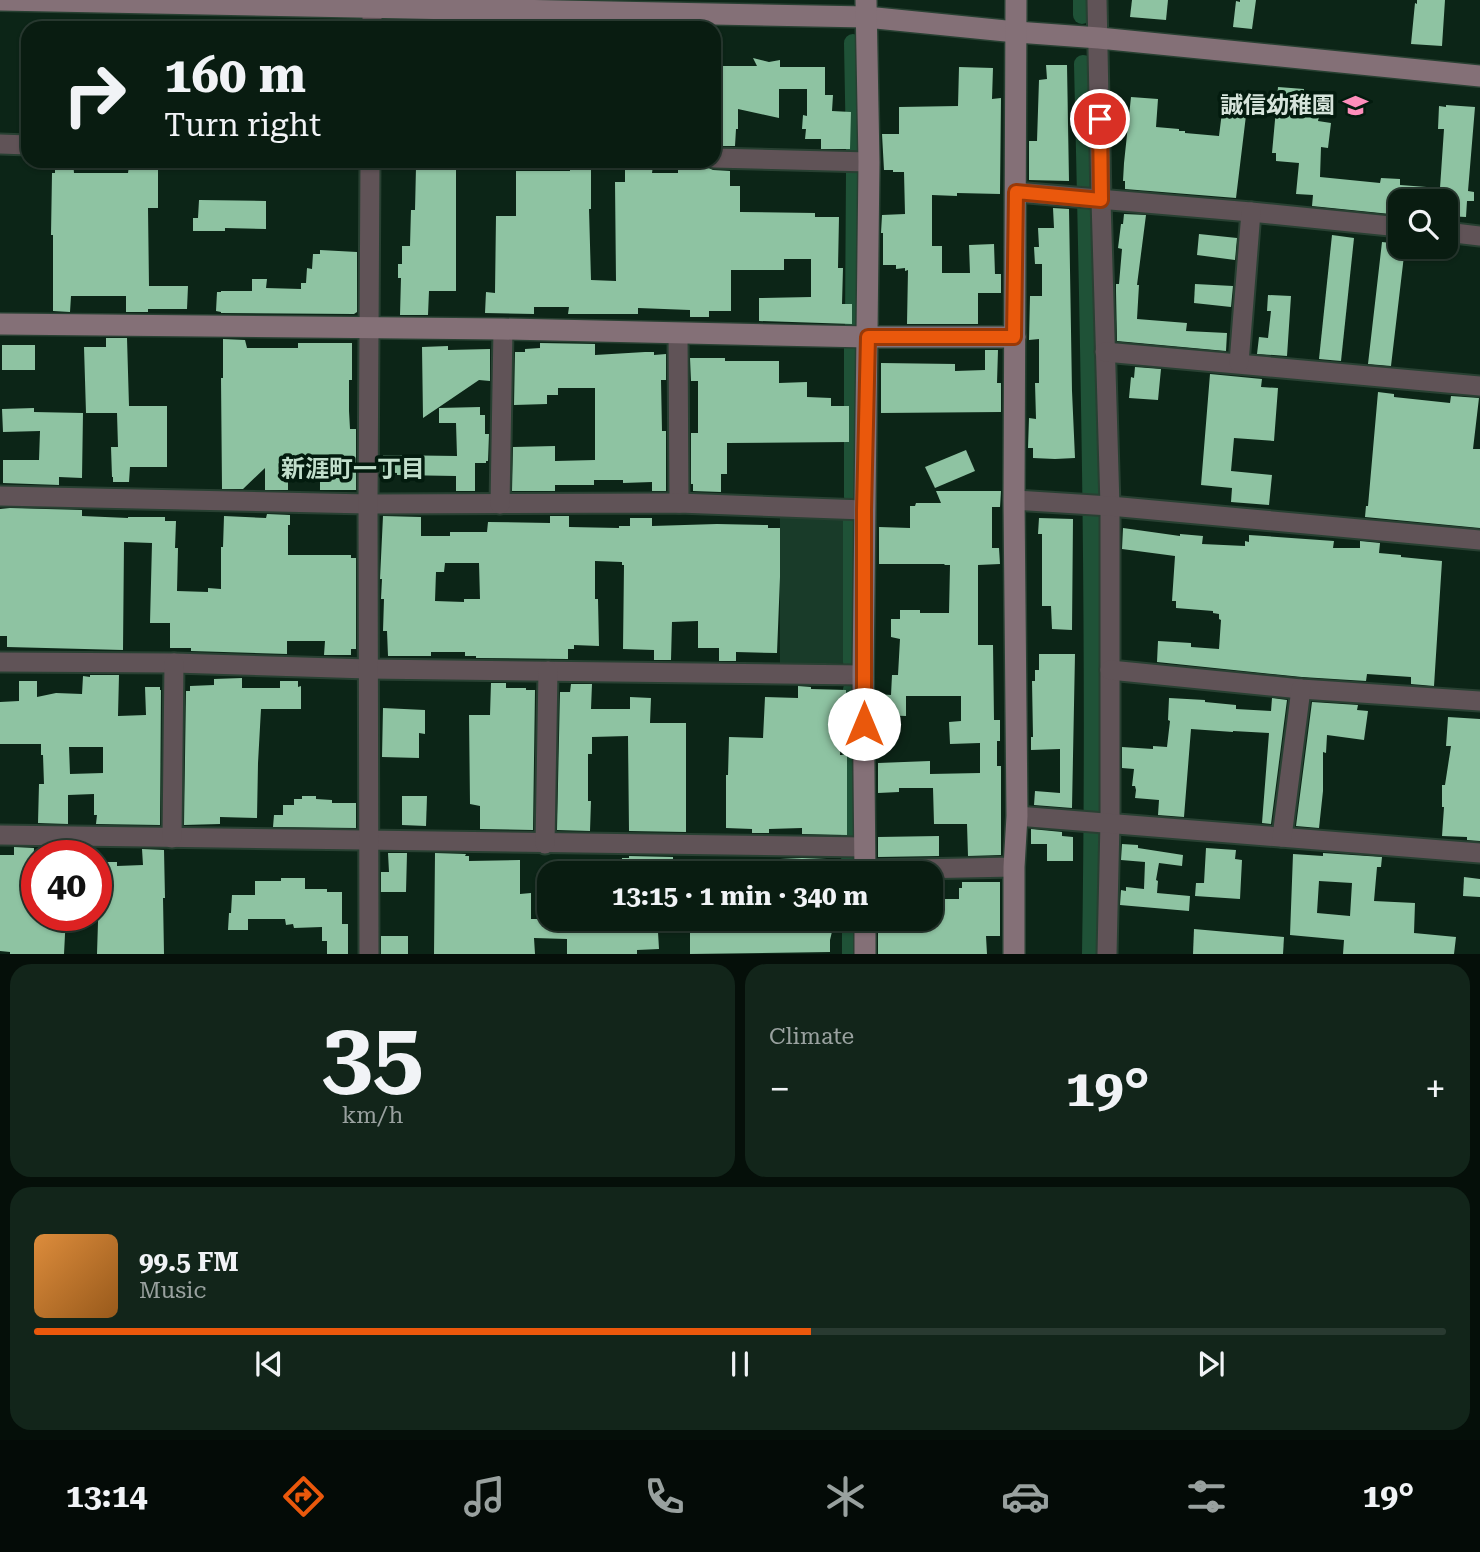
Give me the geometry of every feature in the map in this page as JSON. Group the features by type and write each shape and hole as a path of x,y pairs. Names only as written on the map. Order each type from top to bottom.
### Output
{"street":[{"path":"0,0 150,1 372,18 580,6 866,8 1016,32 1098,37 1480,76"},
{"path":"1014,954 1017,816 1014,500 1016,0"},
{"path":"1097,0 1110,506 1110,822 1107,954"},
{"path":"865,861 864,510 869,162 866,8"},
{"path":"0,144 21,145"},
{"path":"721,158 869,162"},
{"path":"369,954 370,168"},
{"path":"1016,192 1388,227"},
{"path":"1239,363 1251,212"},
{"path":"1458,233 1480,236"},
{"path":"0,324 1014,337"},
{"path":"500,504 503,329"},
{"path":"678,333 679,503"},
{"path":"1105,352 1480,386"},
{"path":"0,496 368,504 679,503 864,510"},
{"path":"1014,500 1110,506 1480,540"},
{"path":"0,662 863,676"},
{"path":"172,838 174,663"},
{"path":"1110,670 1301,690 1480,701"},
{"path":"545,844 548,671"},
{"path":"1282,837 1301,690"},
{"path":"1017,816 1480,853"},
{"path":"0,835 864,847"},
{"path":"943,869 1014,866"},
{"path":"865,931 865,954"}],"green space":[{"path":"780,518 850,518 847,663 780,664"}],"building":[{"path":"1132,0 1168,0 1166,20 1130,17"},
{"path":"1256,0 1252,29 1233,27 1236,1"},
{"path":"1417,0 1445,0 1442,46 1411,44"},
{"path":"753,58 769,62 780,60 780,67 825,67 825,95 833,95 832,111 851,112 850,149 821,149 821,139 805,139 806,129 802,129 803,115 807,116 807,89 779,89 779,118 738,109 735,146 721,146 721,66 757,66"},
{"path":"1046,65 1067,65 1069,181 1029,180 1029,141 1037,141 1039,80 1047,79"},
{"path":"959,67 993,68 992,99 1001,98 1000,194 932,195 932,246 942,246 942,273 970,273 969,245 994,244 995,274 1001,274 1001,293 978,293 978,324 907,324 908,270 896,269 896,265 883,265 881,233 882,215 905,214 904,172 884,170 882,134 899,134 899,107 958,106"},
{"path":"1278,87 1304,89 1303,103 1321,107 1318,121 1331,123 1328,148 1321,147 1320,177 1380,183 1381,178 1400,179 1400,185 1440,188 1444,129 1438,129 1439,106 1475,107 1468,191 1474,192 1474,201 1467,201 1466,217 1458,217 1458,189 1388,189 1388,214 1312,206 1313,195 1296,194 1299,163 1276,161 1276,153 1272,153"},
{"path":"1224,96 1248,99 1236,198 1125,189 1124,163 1131,97 1158,99 1156,127 1219,136"},
{"path":"55,168 74,168 74,173 128,173 129,168 158,168 158,208 148,208 149,286 188,286 187,309 126,312 126,296 71,296 70,312 53,311 51,235 52,173 55,173"},
{"path":"416,168 456,168 456,291 429,291 428,315 400,315 401,278 398,278 398,264 402,264 402,246 410,246 411,210 415,210"},
{"path":"625,168 653,168 652,173 678,173 678,168 730,171 730,186 740,186 740,212 815,213 815,217 839,217 838,268 843,268 842,304 852,304 852,324 759,321 759,298 811,297 811,259 784,259 784,270 731,270 731,311 709,311 709,317 690,317 690,310 638,308 638,314 568,314 569,307 534,307 534,314 485,313 486,292 495,293 496,216 516,216 516,171 591,169 591,280 616,281 615,182 625,182"},
{"path":"199,200 266,201 266,229 225,228 225,231 193,231 193,218 198,218"},
{"path":"1053,208 1069,209 1075,458 1055,459 1033,458 1033,448 1028,448 1029,418 1036,419 1035,383 1039,383 1039,339 1029,340 1030,296 1042,296 1042,264 1035,264 1034,247 1039,247 1038,228 1054,228"},
{"path":"1124,214 1146,215 1137,285 1137,319 1187,323 1186,331 1227,333 1226,351 1117,341 1116,284 1119,284 1122,249 1118,248"},
{"path":"1199,234 1237,238 1235,260 1197,255"},
{"path":"1332,235 1354,238 1341,361 1319,359"},
{"path":"1382,242 1388,243 1388,259 1404,259 1391,366 1368,364"},
{"path":"320,250 357,252 357,312 354,314 216,311 217,292 252,291 252,279 267,279 266,288 301,289 301,283 306,283 307,268 312,269 313,254 320,254"},
{"path":"1195,284 1233,286 1231,307 1194,303"},
{"path":"1268,295 1291,296 1287,356 1257,354 1259,337 1268,338 1271,311 1267,311"},
{"path":"106,338 127,338 129,406 167,406 167,467 130,467 129,482 113,482 112,477 111,447 118,447 117,413 86,413 84,347 106,347"},
{"path":"223,339 245,340 247,348 298,348 298,343 352,343 349,411 350,429 356,429 356,490 320,490 320,465 288,465 288,490 265,490 265,468 243,489 222,489"},
{"path":"540,343 595,344 595,355 645,352 654,352 654,355 666,354 666,380 661,380 662,431 666,431 666,491 652,491 652,482 594,480 594,485 555,485 555,491 512,491 513,447 555,446 555,461 595,460 595,388 558,388 558,395 547,395 547,404 514,405 515,352 540,348"},
{"path":"2,345 35,345 35,370 2,370"},
{"path":"448,346 448,350 490,349 490,381 479,380 423,418 422,347"},
{"path":"985,350 998,350 997,383 1001,383 1001,412 881,413 881,363 955,364 955,371 985,370"},
{"path":"690,358 779,361 779,383 807,382 807,397 831,398 831,406 849,406 849,442 727,443 727,474 721,474 721,492 693,491 691,433 698,433 698,381 691,381"},
{"path":"1135,367 1161,369 1158,400 1129,398"},
{"path":"1210,374 1262,379 1261,387 1278,388 1274,441 1234,438 1231,471 1272,475 1269,505 1231,502 1232,488 1201,485"},
{"path":"1378,392 1394,394 1394,397 1450,403 1451,396 1479,398 1473,449 1480,449 1480,528 1365,517"},
{"path":"480,407 480,415 485,415 485,434 489,434 488,461 475,463 475,491 456,491 456,476 397,475 383,472 383,455 457,456 456,423 439,423 439,408"},
{"path":"34,408 34,412 83,413 82,478 59,477 59,485 3,483 3,460 39,460 40,431 3,432 2,409"},
{"path":"966,450 975,471 935,488 925,467"},
{"path":"936,491 1001,491 1000,507 992,507 992,548 999,548 1000,564 978,565 978,645 993,645 994,720 1000,720 997,766 1001,766 1001,855 968,856 967,824 934,824 933,788 899,788 899,792 878,793 878,763 930,761 930,774 980,773 980,743 950,744 949,722 961,721 961,696 906,696 906,716 877,715 876,694 891,695 892,675 898,675 900,639 891,637 891,619 900,619 900,610 949,613 950,565 879,564 879,527 910,528 910,506 915,506 916,503 941,503"},
{"path":"0,509 82,510 82,516 165,517 165,521 176,521 177,591 208,592 208,588 221,589 224,516 266,518 267,514 290,515 288,555 351,555 351,558 356,558 356,649 351,649 351,655 324,655 325,641 287,641 287,654 170,648 170,623 150,623 152,543 124,542 123,650 7,647 7,636 0,636"},
{"path":"383,516 421,517 421,536 450,536 450,532 487,532 488,522 550,523 550,516 569,516 569,527 619,528 630,526 630,518 652,518 652,526 768,525 768,528 780,528 777,653 736,652 736,661 719,661 719,648 698,648 698,621 672,622 671,660 654,660 654,650 623,649 624,565 622,562 595,561 599,646 574,645 574,649 568,649 568,659 476,658 465,656 465,652 431,652 431,656 388,656 387,631 383,631 384,599 381,599","holes":["445,563 479,563 480,599 464,599 464,602 435,601 436,572 444,572"]},
{"path":"1039,518 1073,519 1072,630 1052,629 1051,606 1042,606 1042,534 1038,534"},
{"path":"1123,528 1180,536 1203,536 1202,544 1245,546 1245,541 1249,542 1249,535 1334,541 1333,548 1360,548 1360,541 1380,543 1379,553 1442,561 1434,686 1411,684 1411,677 1367,674 1366,681 1157,662 1158,641 1191,643 1191,647 1219,649 1221,620 1219,614 1213,611 1176,608 1176,601 1172,601 1175,556 1122,549"},
{"path":"1039,654 1075,654 1072,808 1034,805 1035,791 1060,793 1060,749 1031,750 1032,681 1035,681 1035,670 1039,670"},
{"path":"119,675 118,716 146,715 145,687 160,687 160,825 96,824 94,794 68,795 68,824 38,823 39,784 44,784 41,744 0,744 0,702 19,701 19,681 37,681 37,697 56,693 82,694 83,676","holes":["69,747 103,747 103,773 70,774"]},
{"path":"242,678 242,688 280,688 280,681 298,681 298,687 301,686 301,709 261,709 257,818 220,817 220,824 184,825 186,691 190,691 190,686 214,685 214,679"},
{"path":"491,683 506,683 506,688 535,690 533,830 480,829 480,806 470,804 469,715 490,715"},
{"path":"571,684 592,684 591,709 630,709 630,697 651,698 650,723 686,723 686,832 629,831 628,736 592,737 592,754 588,754 590,831 557,830 560,692 570,692"},
{"path":"798,686 846,690 846,710 842,710 840,755 847,755 847,835 802,834 802,828 769,829 769,833 752,833 752,829 726,828 729,737 763,738 765,697 798,698"},
{"path":"1169,698 1205,700 1236,705 1236,709 1271,711 1272,698 1287,700 1271,824 1262,823 1269,733 1191,729 1184,817 1158,815 1159,800 1135,798 1135,786 1132,786 1134,769 1122,768 1122,747 1167,747"},
{"path":"1312,702 1358,705 1357,710 1368,711 1364,740 1327,735 1326,753 1323,752 1319,828 1296,826"},
{"path":"383,708 425,710 425,734 419,733 419,758 382,757"},
{"path":"1448,717 1480,719 1480,841 1467,840 1467,837 1442,836 1442,785 1445,785 1451,746 1446,746"},
{"path":"302,796 316,796 316,799 332,800 332,803 356,803 356,828 273,827 274,815 283,815 283,805 294,805 294,799 302,799"},
{"path":"402,796 427,796 426,826 402,825"},
{"path":"1031,829 1062,832 1062,836 1073,837 1073,861 1047,861 1047,844 1031,844"},
{"path":"939,836 939,856 878,857 878,837"},
{"path":"1122,844 1183,855 1182,866 1159,863 1157,893 1190,896 1189,911 1120,905 1121,890 1126,891 1126,887 1144,889 1145,862 1121,860"},
{"path":"14,847 21,847 21,931 65,931 64,954 10,954 0,951 0,855 14,855"},
{"path":"1206,848 1236,850 1235,859 1242,860 1240,899 1195,896 1196,883 1204,883"},
{"path":"142,849 164,850 164,954 97,954 98,931 112,931 112,862 117,862 117,866 143,865"},
{"path":"388,853 407,853 406,892 381,892 381,872 389,872"},
{"path":"435,853 466,854 469,861 520,860 520,894 531,893 531,919 537,919 537,931 832,931 830,952 690,954 690,932 658,932 659,949 637,950 637,954 567,954 567,939 534,938 535,954 434,954"},
{"path":"1323,853 1382,857 1381,867 1377,867 1374,901 1415,903 1414,933 1456,937 1454,954 1343,954 1344,940 1290,935 1293,854 1323,856","holes":["1319,881 1352,883 1350,916 1317,913"]},
{"path":"673,857 673,861 622,861 622,858"},
{"path":"802,858 827,859 780,861"},
{"path":"1464,877 1480,879 1480,897 1463,896"},
{"path":"281,878 305,878 305,889 342,892 342,924 348,924 348,954 327,954 327,941 322,941 322,927 294,928 293,924 286,925 285,919 248,919 248,930 228,930 232,895 255,895 255,881 281,881"},
{"path":"962,882 1000,882 1000,936 986,936 987,954 878,954 878,931 943,931 943,899 959,899 959,888 962,888"},
{"path":"1194,929 1284,937 1283,954 1193,954"},
{"path":"381,936 408,936 408,954 381,954"}],"waterway":[{"path":"1082,0 1082,15"},
{"path":"853,43 855,152"},
{"path":"1083,64 1093,620 1091,954"},
{"path":"854,325 855,171"},
{"path":"853,348 853,497"},
{"path":"852,521 852,662"},
{"path":"850,838 852,689"},
{"path":"851,931 851,954"}],"place":[{"name":"誠信幼稚園","path":"1355,105"}],"district":[{"name":"新涯町一丁目","path":"353,469"}],"route":[{"path":"864,724 864,510 868,337 1014,337 1016,192 1101,200 1100,119"}]}
